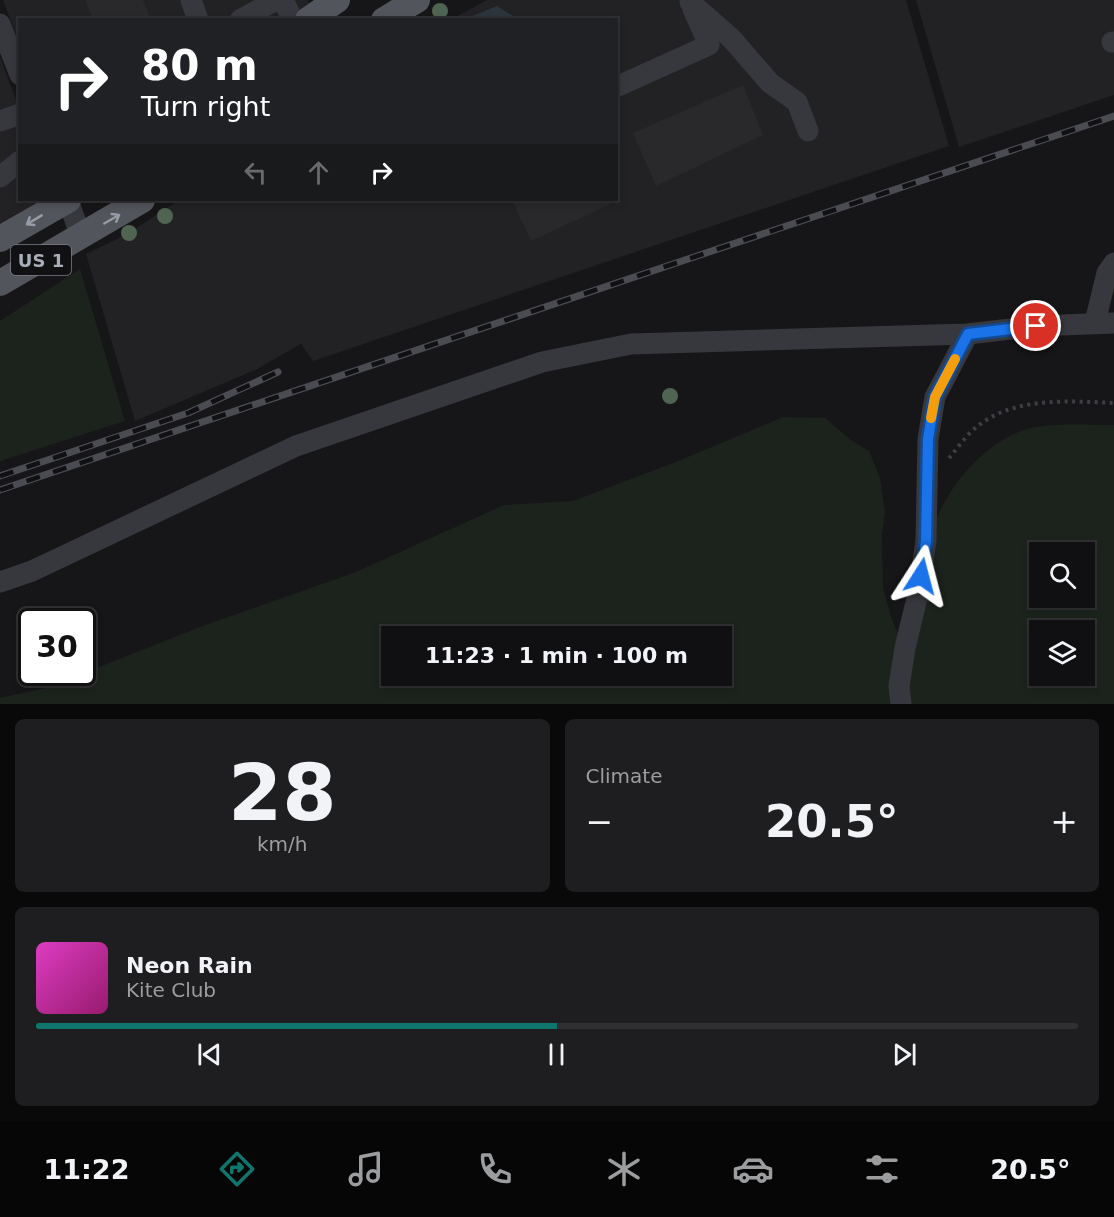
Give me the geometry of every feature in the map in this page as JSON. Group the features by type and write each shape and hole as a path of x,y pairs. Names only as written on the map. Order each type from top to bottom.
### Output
{"main road":[{"path":"387,18 417,0"},
{"name":"US 1","path":"0,239 66,201"},
{"name":"US 1","path":"0,283 139,201"}],"street":[{"path":"191,0 197,18"},
{"path":"244,18 276,0"},
{"path":"283,0 321,12"},
{"path":"618,86 709,45 689,1"},
{"path":"689,1 731,38 770,83 797,102 808,131"},
{"path":"0,24 18,70"},
{"path":"0,121 18,115"},
{"path":"0,177 18,163"},
{"path":"68,201 81,237"},
{"path":"0,582 32,571 296,446 542,362 631,344 968,334 1036,326 1104,323 1107,273 1114,263"},
{"path":"901,704 899,686 904,648 918,594 926,541 928,439 935,397 968,334"}],"path":[{"path":"927,483 974,430 995,415 1027,404 1071,401 1114,403"}],"shaded area":[{"path":"3,0 308,0 310,5 290,18 18,18 18,40"},
{"path":"487,0 906,0 949,146 313,361 301,344 257,369 135,421 86,254 129,233 177,201 618,201 618,18 454,18"},
{"path":"916,0 1114,0 1114,95 959,147"},
{"path":"497,6 514,18 467,18"},
{"path":"0,57 18,104 18,201 45,201 0,227"},
{"path":"80,269 125,421 0,461 0,321"},
{"path":"783,417 825,418 852,441 869,451 880,478 885,512 882,535 883,588 891,617 904,648 929,539 952,490 969,468 996,444 1024,430 1055,425 1114,425 1114,704 0,704 0,698 52,686 96,686 96,668 200,627 356,572 504,505 573,501 676,462"}],"building":[{"path":"85,0 143,0 150,18 92,18"},
{"path":"743,85 763,135 656,186 633,133"},
{"path":"512,201 617,201 531,241"}],"railway":[{"path":"0,490 1114,116"},
{"path":"0,476 188,413 278,372"}],"slow traffic":[{"path":"931,418 935,397 955,359"}],"route":[{"path":"921,576 926,541 928,439 935,397 968,334 1036,326"}]}
